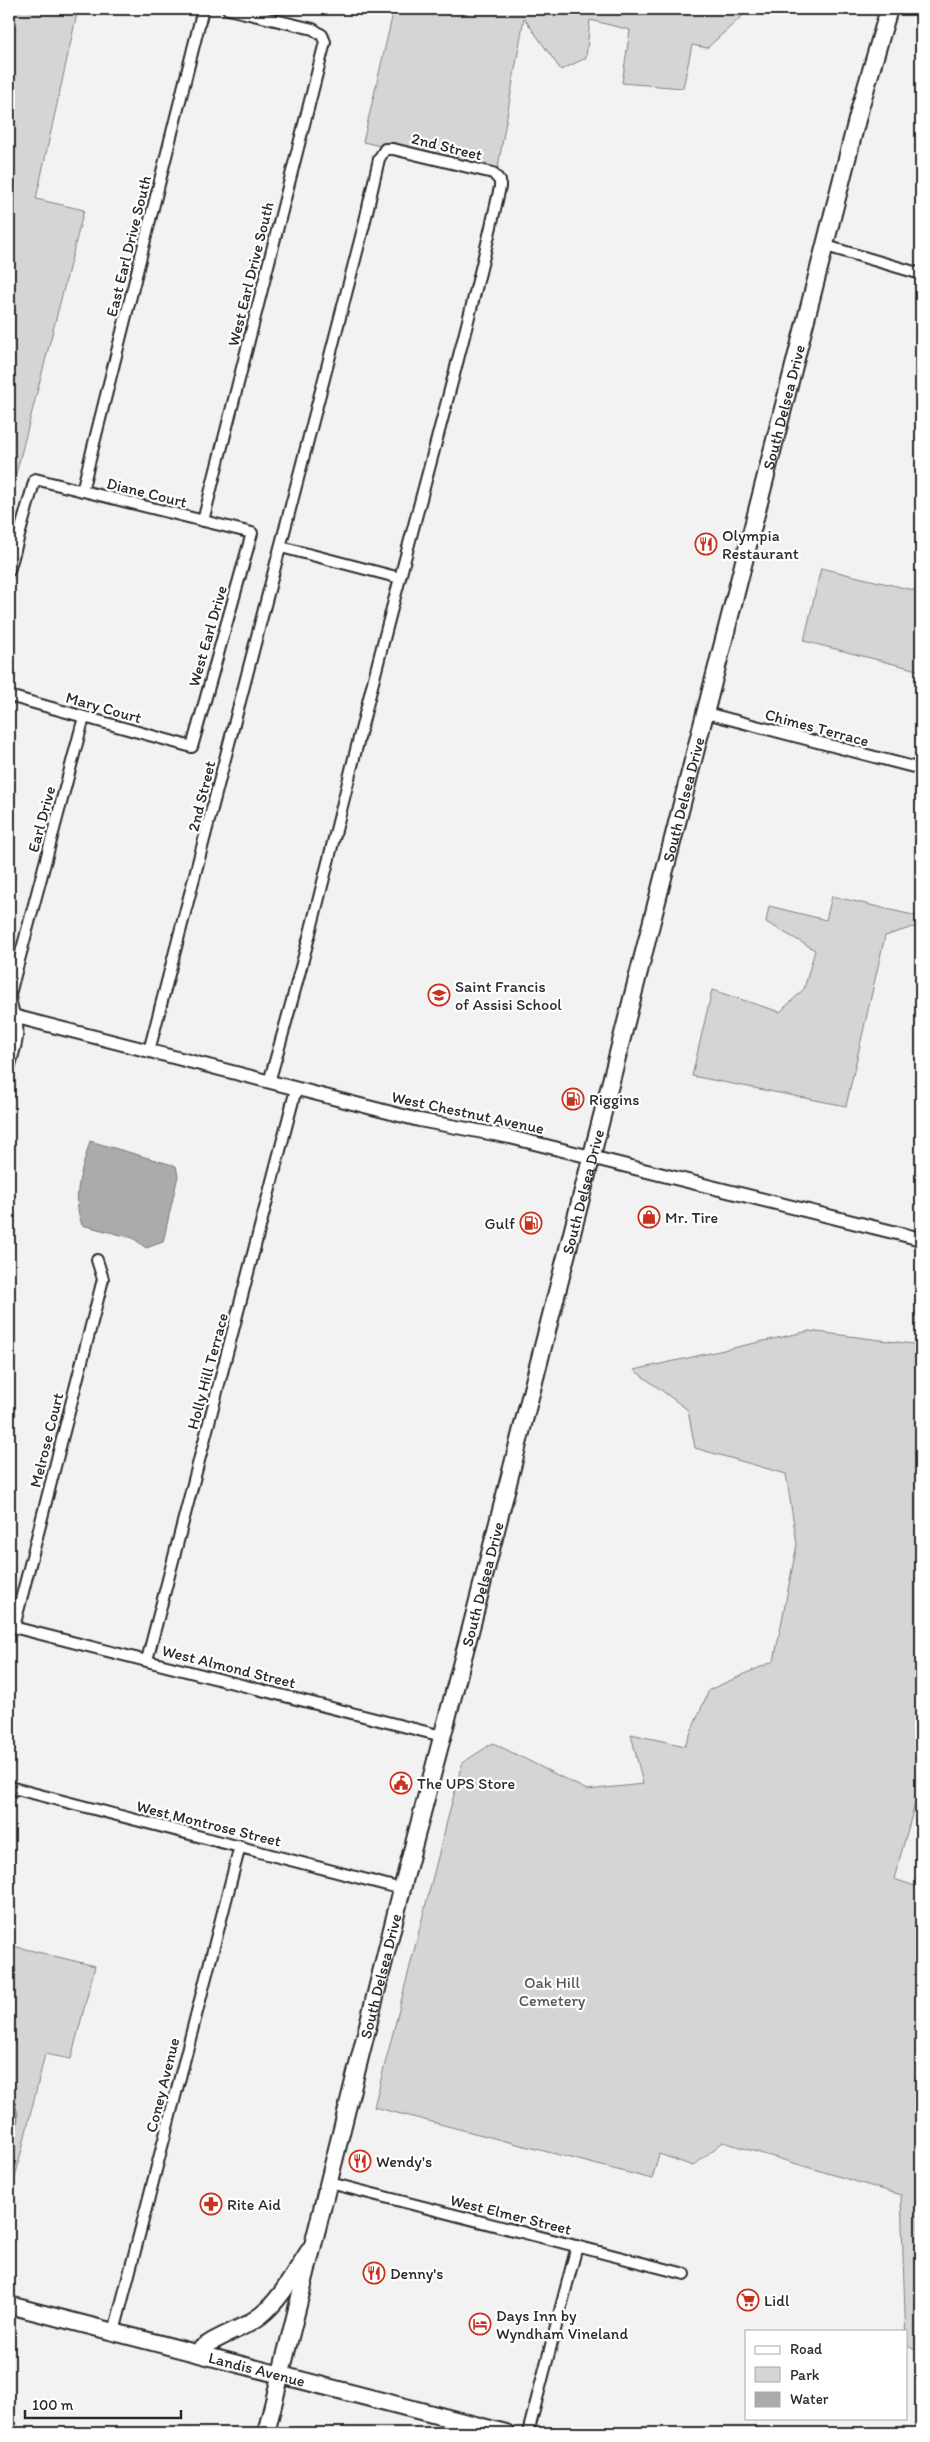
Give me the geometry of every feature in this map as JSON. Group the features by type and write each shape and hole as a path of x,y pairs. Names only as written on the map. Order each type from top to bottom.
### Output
{"main road":[{"name":"South Delsea Drive","path":"266,2433 402,1889 706,713 860,108 889,9"},
{"path":"196,2353 208,2341 259,2317 270,2307 315,2243"},
{"name":"Landis Avenue","path":"9,2304 506,2433"}],"street":[{"name":"East Earl Drive South","path":"82,491 203,9"},
{"name":"West Earl Drive South","path":"203,521 324,48 322,35 313,30 228,9"},
{"name":"2nd Street","path":"150,1051 281,547 379,159 386,149 393,149 493,173 500,181 500,187 459,357 400,578 329,863 269,1082"},
{"path":"826,246 921,274"},
{"name":"Diane Court","path":"9,570 35,479 252,533"},
{"name":"West Earl Drive","path":"192,747 252,533"},
{"path":"281,547 400,578"},
{"name":"Mary Court","path":"9,696 192,747"},
{"name":"Chimes Terrace","path":"706,713 921,769"},
{"name":"Earl Drive","path":"9,1069 17,1036 10,1005 10,994 84,717"},
{"name":"West Chestnut Avenue","path":"12,1016 419,1120 508,1136 921,1239"},
{"name":"Holly Hill Terrace","path":"147,1660 296,1089"},
{"name":"Melrose Court","path":"11,1626 103,1280 98,1260"},
{"name":"West Almond Street","path":"11,1626 442,1736"},
{"name":"West Montrose Street","path":"9,1786 402,1889"},
{"name":"Coney Avenue","path":"114,2332 240,1846"},
{"name":"West Elmer Street","path":"330,2183 685,2274"},
{"path":"528,2433 577,2246"}],"green space":[{"path":"9,9 78,9 36,199 84,210 9,501"},
{"path":"394,9 750,9 707,48 692,45 683,88 622,83 630,30 590,20 586,58 561,70 524,18 497,173 363,142"},
{"path":"821,568 921,592 921,671 804,641"},
{"path":"832,896 921,917 921,929 913,927 885,936 846,1106 692,1076 712,990 780,1012 804,989 815,950 766,922 769,906 826,920"},
{"name":"Oak Hill Cemetery","path":"809,1331 921,1345 921,1782 894,1879 921,1888 921,2352 908,2345 908,2330 906,2330 901,2195 723,2142 693,2166 659,2154 652,2179 374,2107 462,1763 493,1743 587,1790 643,1784 631,1734 685,1746 709,1690 774,1661 797,1544 786,1474 695,1448 688,1410 634,1370"},
{"path":"9,1945 95,1966 71,2059 45,2054 14,2182 9,2181"}],"water":[{"path":"90,1141 176,1166 178,1176 163,1242 146,1248 133,1238 82,1225 77,1204 78,1193 81,1173"},
{"path":"9,2099 14,2104 18,2119 9,2163"}],"place":[{"name":"Olympia Restaurant","path":"706,544"},
{"name":"Saint Francis of Assisi School","path":"439,995"},
{"name":"Riggins","path":"573,1099"},
{"name":"Mr. Tire","path":"649,1217"},
{"name":"Gulf","path":"531,1223"},
{"name":"The UPS Store","path":"401,1783"},
{"name":"Wendy's","path":"360,2161"},
{"name":"Rite Aid","path":"211,2204"},
{"name":"Denny's","path":"374,2273"},
{"name":"Lidl","path":"748,2300"},
{"name":"Days Inn by Wyndham Vineland","path":"480,2324"}]}
